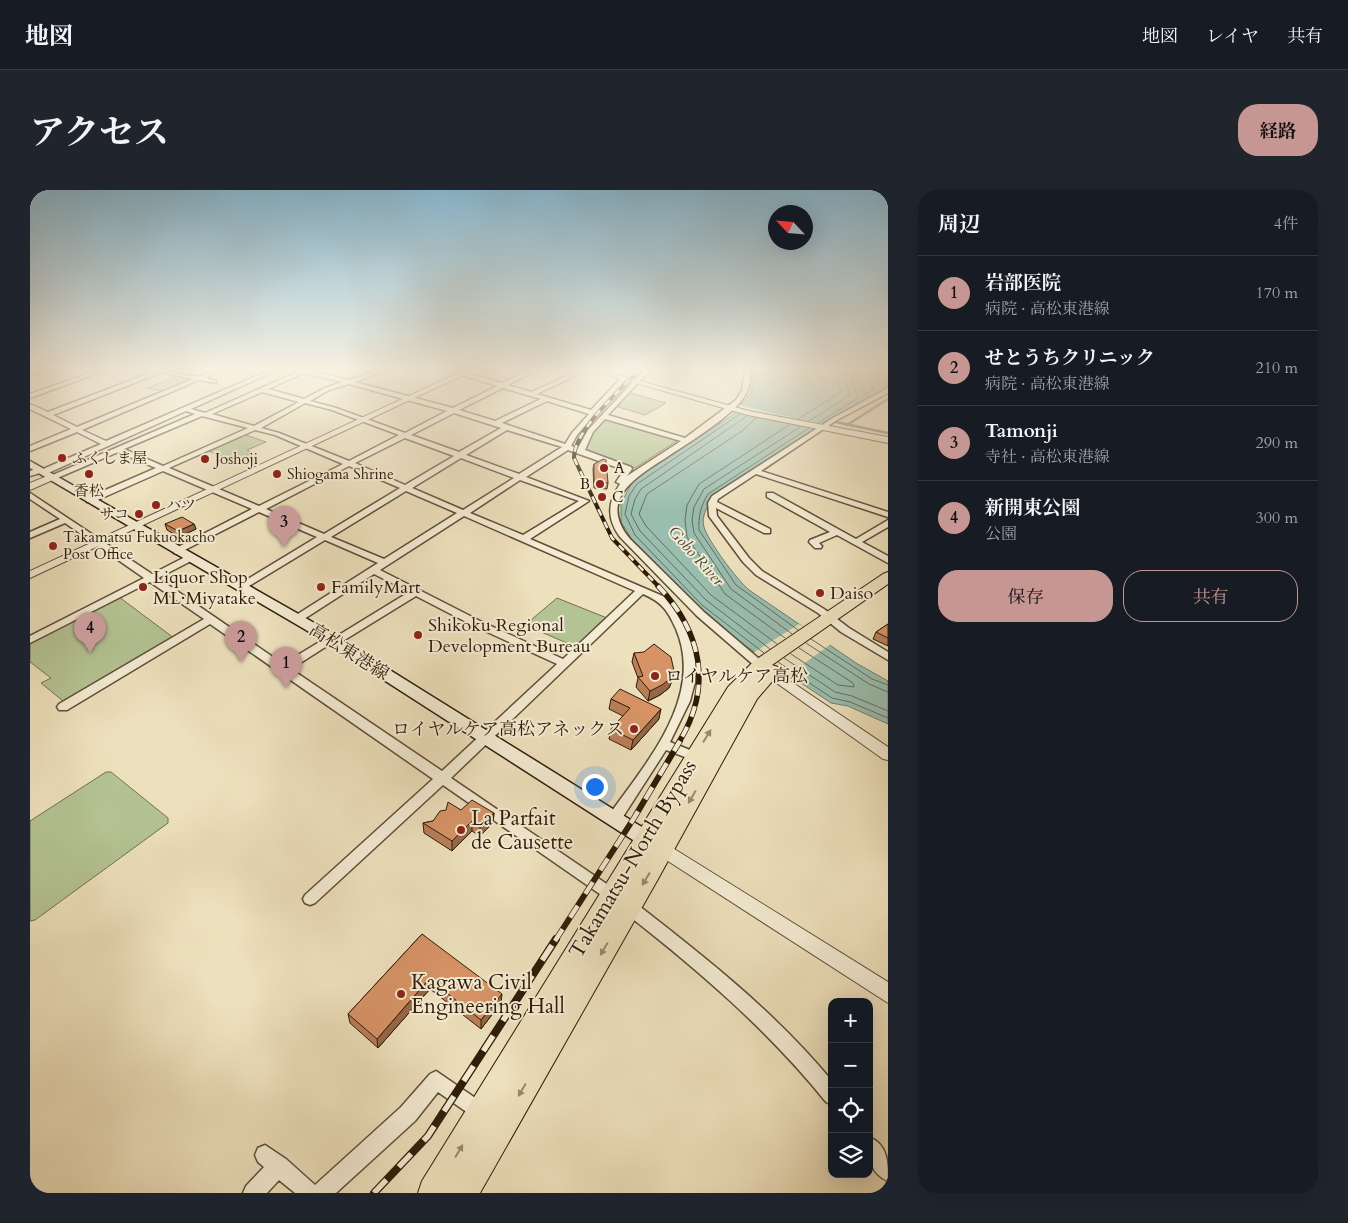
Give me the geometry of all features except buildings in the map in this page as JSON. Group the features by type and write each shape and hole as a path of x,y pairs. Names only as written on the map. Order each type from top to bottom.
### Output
{"highway":[{"name":"Takamatsu-North Bypass","path":"434,1193 492,1119 703,760 735,691 834,621 888,577"},
{"name":"Takamatsu-North Bypass","path":"834,621 888,591"},
{"name":"Takamatsu-North Bypass","path":"462,1193 492,1119"}],"main road":[{"name":"高松東港線","path":"39,471 297,619 654,844"}],"street":[{"path":"53,417 106,444"},
{"path":"30,450 108,417"},
{"path":"30,487 39,471 168,417"},
{"path":"39,471 120,450 196,417"},
{"path":"213,417 277,434 307,445 658,597 670,609 684,641 689,664 686,699 663,744 614,819"},
{"path":"90,500 277,417"},
{"path":"356,417 585,501 523,539"},
{"path":"30,575 368,417"},
{"path":"177,551 441,417"},
{"path":"471,417 628,468 620,481 623,485"},
{"path":"495,424 510,417"},
{"path":"297,619 567,447 574,434 590,417"},
{"path":"582,452 587,435 603,417"},
{"path":"607,417 684,440"},
{"path":"720,417 643,468 623,485 613,508 614,519 625,537 689,606 888,755"},
{"path":"776,417 888,438"},
{"path":"839,417 715,498 712,503 713,516 746,560 776,585 888,657"},
{"path":"240,587 505,428"},
{"path":"120,450 386,562"},
{"path":"756,472 888,514"},
{"path":"30,496 620,901 752,1008 805,1061 828,1091"},
{"path":"770,496 888,560"},
{"path":"712,503 767,532"},
{"path":"30,535 65,520"},
{"path":"856,542 888,523"},
{"path":"818,546 813,542 837,532"},
{"path":"30,640 190,558"},
{"path":"373,570 564,664"},
{"path":"310,899 486,738 642,590"},
{"path":"282,668 416,592"},
{"path":"63,707 210,620"},
{"path":"663,744 703,760"},
{"path":"654,844 886,987"},
{"path":"321,1193 408,1114 436,1080 492,1119"},
{"path":"873,1151 888,1171"},
{"path":"253,1193 272,1161 310,1193"}],"green space":[{"path":"605,418 678,440 635,468 584,451 589,436"},
{"path":"243,434 266,442 247,450 252,453 233,461 206,450"},
{"path":"119,597 174,638 69,700 63,701 41,683 51,678 30,662 30,643"},
{"path":"557,598 607,618 576,647 525,625"},
{"path":"106,772 111,772 168,818 168,823 35,920 30,921 30,821"}],"water":[{"name":"Gobo River","path":"730,417 835,417 712,498 705,512 703,523 717,550 737,578 749,590 856,663 888,681 888,724 848,706 831,703 744,645 698,609 631,538 621,522 621,503 633,481"}],"pier":[{"path":"758,417 789,417 826,424 816,430"},
{"path":"799,624 831,644 787,676 753,653"}],"waterway":[{"path":"848,425 860,417"},
{"path":"831,421 848,425"},
{"path":"848,425 888,433"}],"railway":[{"path":"595,417 581,435 574,458 612,538 659,587"},
{"path":"658,586 685,622 693,641 698,661 699,681 696,701 690,721 679,742"},
{"path":"555,941 634,818 680,741"},
{"path":"374,1193 428,1136 556,939"}],"place":[{"name":"ふくしま屋","path":"62,458"},
{"name":"Joshoji","path":"205,459"},
{"name":"A","path":"604,468"},
{"name":"香松","path":"89,474"},
{"name":"Shiogama Shrine","path":"277,474"},
{"name":"B","path":"600,484"},
{"name":"C","path":"602,497"},
{"name":"ハツ","path":"156,505"},
{"name":"サコ","path":"139,514"},
{"name":"Takamatsu Fukuokacho Post Office","path":"53,546"},
{"name":"Tamonji","path":"284,547"},
{"name":"Liquor Shop ML·Miyatake","path":"143,587"},
{"name":"FamilyMart","path":"321,587"},
{"name":"Daiso","path":"820,593"},
{"name":"Shikoku Regional Development Bureau","path":"418,635"},
{"name":"新開東公園","path":"90,653"},
{"name":"せとうちクリニック","path":"241,662"},
{"name":"ロイヤルケア高松","path":"655,676"},
{"name":"岩部医院","path":"286,688"},
{"name":"ロイヤルケア高松アネックス","path":"634,729"},
{"name":"La Parfait de Causette","path":"461,830"},
{"name":"Kagawa Civil Engineering Hall","path":"401,994"}]}
